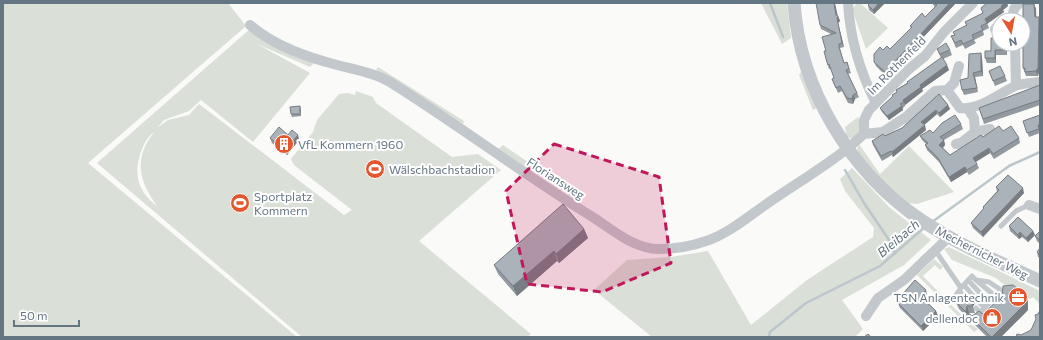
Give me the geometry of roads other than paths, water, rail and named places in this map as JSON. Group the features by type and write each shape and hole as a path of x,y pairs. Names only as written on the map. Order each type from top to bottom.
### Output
{"street":[{"name":"Mechernicher Weg","path":"794,3 802,51 815,91 828,119 848,148 872,178 920,220 949,237 1040,280"},
{"path":"848,3 853,39 860,65 876,102"},
{"name":"Im Rothenfeld","path":"864,134 864,120 876,102 909,69 925,56 944,32 973,3"},
{"path":"1013,12 1019,3"},
{"name":"Floriansweg","path":"250,24 263,35 279,44 324,61 367,72 390,82 443,116 562,199 630,241 646,248 659,249 707,241 730,228 848,148"},
{"path":"1015,52 1016,85"},
{"path":"848,148 864,134 884,132 906,117 935,91 947,90 954,83 959,66"},
{"path":"947,90 960,108 968,109 1002,94 1016,85 1040,82"},
{"path":"968,109 974,118 974,132"},
{"path":"956,144 961,143 974,132 990,129"},
{"path":"1030,205 1040,209"},
{"path":"866,316 878,298 904,280 949,237"}],"lane":[{"path":"1001,226 1016,211 1030,205"},
{"path":"935,250 970,302"},
{"path":"962,306 954,298 972,276 995,296"},
{"path":"968,280 980,293"},
{"path":"972,316 975,319 1002,290 989,282 976,280"},
{"path":"961,288 975,298"},
{"path":"986,298 990,302"},
{"path":"980,303 985,308"},
{"path":"976,308 980,312"}],"waterway":[{"path":"770,3 783,37"},
{"name":"Bleibach","path":"932,222 1009,166 1040,152"},
{"path":"845,170 864,203 889,240"},
{"name":"Bleibach","path":"769,337 770,332 806,303 880,266 925,227"},
{"name":"Bleibach","path":"893,248 895,254"}],"place":[{"name":"VfL Kommern 1960","path":"284,144"},
{"name":"Wälschbachstadion","path":"375,169"},
{"name":"Sportplatz Kommern","path":"240,203"},
{"name":"TSN Anlagentechnik","path":"1018,297"},
{"name":"dellendoc","path":"992,318"}]}
